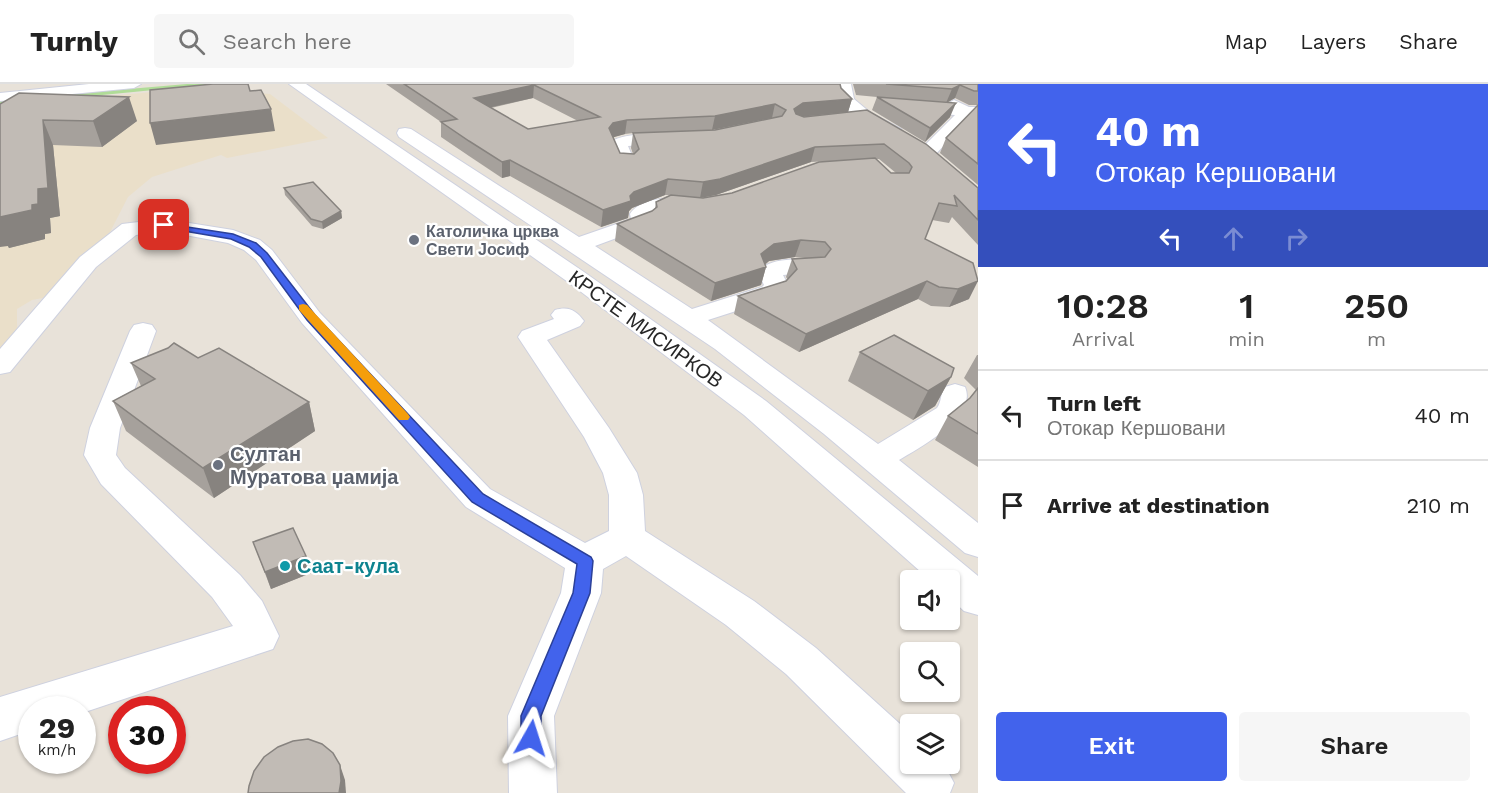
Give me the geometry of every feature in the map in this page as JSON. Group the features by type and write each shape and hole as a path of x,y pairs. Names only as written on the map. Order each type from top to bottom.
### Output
{"street":[{"path":"0,89 58,84"},
{"path":"0,97 134,84"},
{"name":"КРСТЕ МИСИРКОВ","path":"283,84 301,88 576,277 754,408 978,599"},
{"path":"848,89 867,110 941,166"},
{"path":"931,92 973,112"},
{"path":"891,105 973,112"},
{"path":"845,120 867,110"},
{"path":"917,147 973,112"},
{"name":"КРСТЕ МИСИРКОВ","path":"394,125 689,318 878,459 978,543"},
{"path":"626,163 618,144 627,141 691,137"},
{"path":"578,245 642,222 640,214 666,203 711,205"},
{"path":"0,366 88,262 122,233 142,226 164,225 233,237 252,245 264,255 311,318 478,498 585,561"},
{"path":"689,318 771,292 777,287 770,272 790,266 811,267"},
{"path":"567,318 531,337 598,435 620,473 626,495 627,538"},
{"path":"0,719 258,636 248,613 226,586 113,476 100,455 105,428 139,380 143,330"},
{"path":"878,459 948,415 956,404 955,393"},
{"path":"585,561 627,538"},
{"path":"627,538 740,613 801,661 930,783"},
{"path":"533,793 531,716 581,593 585,561"}],"shaded area":[{"path":"192,88 270,94 328,138 227,158 221,155 152,177 128,197 108,236 53,296 32,300 17,309 17,331 0,352 0,107"}],"green space":[{"path":"187,84 215,84 0,105 0,100"}],"building":[{"path":"213,84 248,84 250,91 261,90 271,109 150,123 150,90"},
{"path":"404,84 840,84 852,99 803,103 794,109 796,114 804,117 867,110 926,144 978,188 978,220 954,195 957,206 939,203 925,239 973,263 978,281 958,289 939,287 927,281 806,334 738,296 786,281 797,269 792,259 825,257 831,249 825,242 801,240 774,244 761,254 766,267 715,283 617,224 652,211 657,207 656,202 671,195 703,198 732,193 819,162 875,158 891,173 909,173 912,167 909,163 884,144 815,147 720,179 703,182 668,179 634,192 630,196 631,201 603,210 510,160 502,162 441,122 457,119","holes":["534,85 600,117 528,129 474,98","775,104 786,110 782,116 715,130 633,133 639,149 634,154 620,153 609,128 613,123 627,120 715,116"]},
{"path":"886,84 978,84 978,91 960,85 952,89"},
{"path":"19,93 129,97 93,121 43,120 48,188 38,189 38,204 32,205 32,210 0,217 0,104"},
{"path":"877,97 956,103 930,128"},
{"path":"978,105 978,164 946,138"},
{"path":"313,182 341,211 322,222 311,219 284,188"},
{"path":"894,335 954,368 951,377 928,391 860,352"},
{"name":"Султан Муратова џамија","path":"174,343 198,358 219,348 309,402 203,468 113,401 155,379 131,363 168,348"},
{"path":"978,388 978,434 948,416 970,398"},
{"path":"293,528 306,556 265,572 253,542"},
{"path":"308,739 322,744 333,753 340,765 339,793 248,793 254,771 264,757 278,747 293,741"}],"slow traffic":[{"path":"303,307 403,417"}],"place":[{"name":"Католичка црква Свети Јосиф","path":"414,240"},
{"name":"Султан Муратова џамија","path":"218,465"},
{"name":"Саат-кула","path":"285,566"}],"route":[{"path":"164,225 233,237 252,245 264,255 311,318 478,498 585,561 586,568 581,593 531,716 531,738"}]}
